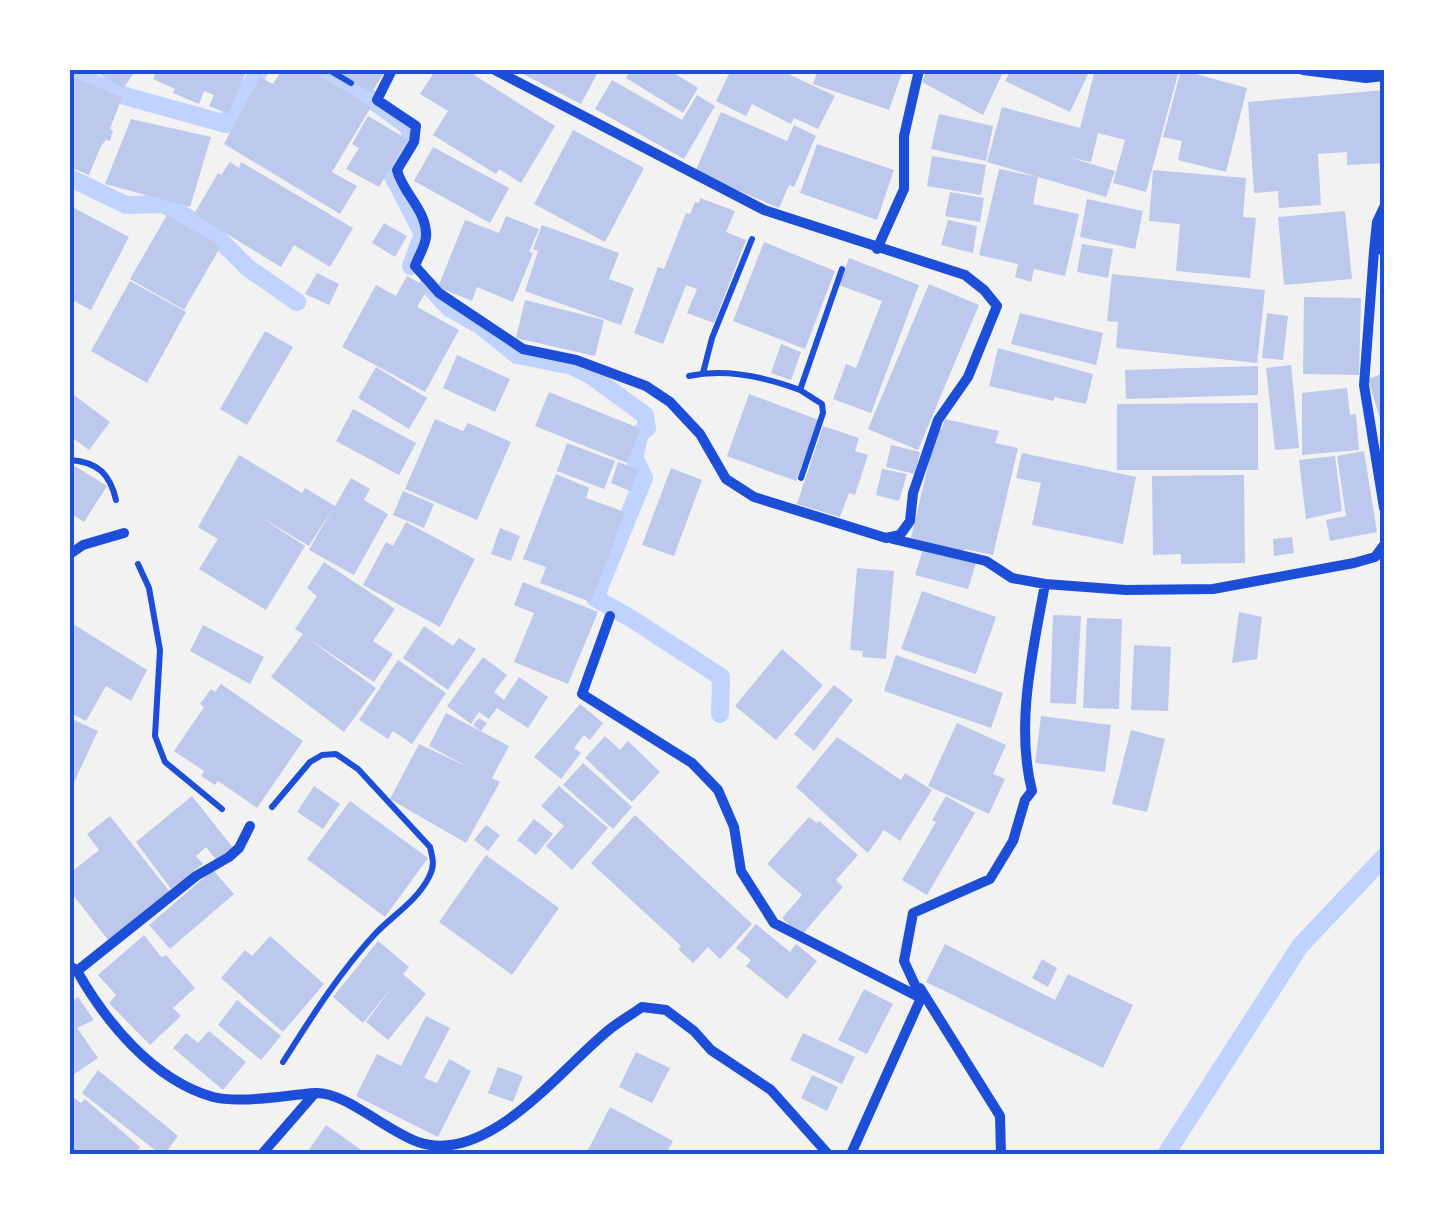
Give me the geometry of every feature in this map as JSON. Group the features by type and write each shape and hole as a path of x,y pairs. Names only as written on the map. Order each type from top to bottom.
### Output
{"street":[{"path":"392,70 377,100 416,126 414,142 397,170 400,182 422,215 426,238 415,266 439,293 524,349 563,356 646,386 670,402 700,434 726,479 754,497 886,538 986,561 1012,578 1045,584 1126,590 1213,589 1354,563 1375,557 1384,545"},
{"path":"495,70 764,210 965,275 984,290 997,306 968,378 938,420 913,493 910,521 900,535 886,538"},
{"path":"877,249 904,189 904,136 918,70"},
{"path":"1303,70 1366,78 1384,76"},
{"path":"1384,207 1377,222 1379,250 1364,385 1384,508"},
{"path":"70,554 124,534"},
{"path":"851,1154 920,998 904,961 913,914 990,879 1013,841 1025,800 1032,791 1025,762 1027,700 1045,584"},
{"path":"610,616 582,694 692,763 718,790 734,827 740,871 774,923 920,998"},
{"path":"250,826 239,848 229,857 196,876 74,968 121,1034 179,1080 214,1097 261,1098 326,1092 403,1137 427,1145 454,1144 501,1124 535,1102 609,1030 642,1007 666,1010 711,1050 771,1090 828,1154"},
{"path":"904,961 1000,1116 1001,1154"},
{"path":"262,1154 314,1093"}],"path":[{"path":"702,373 712,338 764,210"},
{"path":"800,390 852,241"},
{"path":"646,386 702,373 740,374 774,380 822,404 824,413 792,508"},
{"path":"70,460 101,469 112,480 124,534 149,588 160,650 154,736 164,762 238,822 250,826 310,762 322,755 336,754 358,770 430,848 434,862 430,877 415,898 375,934 324,997 261,1098"}],"building":[{"path":"93,70 136,70 123,89"},
{"path":"157,70 247,70 228,114 209,106 214,95 204,91 199,104 173,93 175,89 153,79"},
{"path":"282,70 311,70 371,107 332,172 357,186 340,214 224,144 260,77 273,84"},
{"path":"333,70 386,70 371,93"},
{"path":"427,70 477,70 474,75 555,126 521,183 499,169 496,174 433,135 448,111 420,94 433,74"},
{"path":"515,70 599,70 581,104"},
{"path":"631,70 669,70 698,88 683,113 626,78"},
{"path":"731,70 780,70 835,96 818,129 794,118 791,124 752,104 746,116 716,101"},
{"path":"818,70 903,70 889,110 813,84"},
{"path":"927,70 1004,70 983,115 922,82"},
{"path":"1011,70 1090,70 1070,112 1005,81"},
{"path":"1095,70 1179,70 1146,192 1113,183 1125,140 1098,133 1091,162 1071,158 1115,171 1106,197 987,162 1002,107 1080,128"},
{"path":"1181,70 1247,88 1226,172 1178,160 1182,141 1163,137"},
{"path":"70,76 122,97 110,129 110,141 101,146 89,175 70,167"},
{"path":"612,80 682,120 697,95 715,106 684,159 595,109"},
{"path":"1384,90 1384,163 1347,165 1347,152 1318,154 1321,205 1279,208 1278,191 1254,193 1248,102"},
{"path":"721,112 787,141 794,125 816,136 794,187 789,185 779,208 695,172"},
{"path":"939,114 993,126 986,161 931,149"},
{"path":"368,116 407,139 379,187 346,169 359,148 352,144"},
{"path":"131,119 211,137 190,207 105,184"},
{"path":"573,130 644,168 605,242 534,204"},
{"path":"817,144 894,170 877,220 800,193"},
{"path":"433,147 509,188 490,223 414,181"},
{"path":"932,156 986,165 981,195 927,186"},
{"path":"230,162 239,168 241,162 353,228 330,267 294,245 281,267 194,214 218,173 221,175"},
{"path":"999,169 1038,177 1033,204 1079,214 1065,276 1034,269 1031,282 1015,277 1018,264 979,255"},
{"path":"1153,170 1246,178 1243,217 1256,218 1250,278 1176,271 1180,224 1149,221"},
{"path":"950,192 984,198 980,222 945,216"},
{"path":"700,198 735,211 726,232 746,240 714,323 687,313 697,289 686,285 663,344 634,333 658,267 664,269 686,213 690,214"},
{"path":"1087,199 1143,211 1135,249 1080,237"},
{"path":"74,208 129,237 91,310 70,299 70,214"},
{"path":"1345,211 1352,279 1284,285 1278,217"},
{"path":"167,215 221,246 184,310 130,279"},
{"path":"506,216 539,229 513,302 477,287 472,301 438,287 465,220 499,233"},
{"path":"948,220 977,226 973,253 941,245"},
{"path":"384,223 407,236 395,257 372,243"},
{"path":"542,225 619,253 609,279 634,288 621,325 525,291"},
{"path":"764,242 835,271 805,349 733,321"},
{"path":"1082,244 1113,249 1108,278 1077,272"},
{"path":"849,258 919,285 871,413 833,399 846,364 856,368 882,301 839,285"},
{"path":"317,273 339,284 329,305 305,294"},
{"path":"1112,274 1265,290 1257,363 1116,348 1118,322 1107,321"},
{"path":"407,276 428,288 417,307 459,330 425,392 342,347 376,285 396,296"},
{"path":"130,281 186,312 147,383 91,351"},
{"path":"929,284 979,305 918,450 868,429"},
{"path":"1304,297 1361,298 1359,375 1303,374"},
{"path":"525,300 604,320 595,356 516,338"},
{"path":"1020,313 1103,333 1096,365 1011,344"},
{"path":"1267,313 1288,316 1283,360 1262,358"},
{"path":"265,331 293,347 247,425 220,409"},
{"path":"781,344 801,352 791,380 771,373"},
{"path":"998,348 1093,374 1086,404 989,386"},
{"path":"457,355 510,379 495,412 443,388"},
{"path":"1291,365 1299,448 1275,450 1266,368"},
{"path":"1258,366 1258,395 1126,399 1125,370"},
{"path":"376,367 427,398 409,429 358,398"},
{"path":"1384,373 1384,432 1368,379"},
{"path":"1347,388 1350,415 1356,414 1359,450 1302,455 1302,393"},
{"path":"70,392 110,422 89,450 70,436"},
{"path":"549,392 641,429 627,463 535,426"},
{"path":"749,394 819,420 796,481 727,456"},
{"path":"1258,403 1258,470 1117,470 1117,404"},
{"path":"353,409 416,443 399,475 336,441"},
{"path":"435,419 463,431 468,423 511,442 477,520 405,489"},
{"path":"945,419 999,431 995,443 1018,448 993,555 964,549 963,553 911,538 937,428 942,429"},
{"path":"823,426 859,438 855,451 868,455 855,495 849,493 840,517 797,504"},
{"path":"567,443 615,461 604,489 557,471"},
{"path":"891,445 920,452 915,474 886,467"},
{"path":"1364,451 1377,532 1330,541 1326,520 1346,516 1337,456"},
{"path":"1022,453 1136,477 1123,544 1032,525 1041,483 1016,478"},
{"path":"239,455 302,493 305,488 335,506 351,478 370,489 364,500 388,514 354,575 309,550 332,509 309,546 259,516 305,546 266,610 199,569 218,539 198,527"},
{"path":"1335,456 1342,511 1306,519 1299,460"},
{"path":"618,462 638,469 630,491 611,483"},
{"path":"70,463 107,486 84,522 70,513"},
{"path":"671,468 702,480 674,556 642,545"},
{"path":"882,469 907,474 899,501 876,495"},
{"path":"556,474 589,488 586,498 625,512 591,602 540,583 546,567 523,559"},
{"path":"1244,475 1245,563 1181,564 1181,554 1153,555 1152,476"},
{"path":"403,491 434,504 424,528 393,515"},
{"path":"406,522 475,559 440,627 363,585 386,542 393,546"},
{"path":"500,528 520,536 511,561 491,554"},
{"path":"1292,537 1294,553 1274,556 1273,539"},
{"path":"923,549 976,563 968,589 915,575"},
{"path":"324,562 395,609 373,641 393,654 374,682 310,640 376,688 344,732 271,677 303,634 295,629 317,596 307,588"},
{"path":"857,568 894,571 886,659 862,657 863,651 850,650"},
{"path":"523,582 598,612 568,684 514,662 534,613 514,605"},
{"path":"922,591 996,617 976,674 901,649"},
{"path":"1239,612 1262,617 1257,659 1232,663"},
{"path":"1053,615 1081,616 1076,704 1050,703"},
{"path":"1087,618 1122,619 1119,709 1083,708"},
{"path":"70,622 147,670 131,701 106,686 86,721 70,713"},
{"path":"203,625 264,657 250,684 190,651"},
{"path":"424,626 453,646 459,638 476,649 448,690 403,658"},
{"path":"1134,645 1171,647 1168,711 1131,710"},
{"path":"782,649 823,685 776,740 735,706"},
{"path":"896,655 1003,693 991,728 884,691"},
{"path":"483,657 507,675 494,692 504,700 519,677 548,697 528,728 497,708 489,719 479,712 471,724 447,706"},
{"path":"398,660 446,693 412,744 393,731 388,739 359,720"},
{"path":"221,684 303,741 257,808 218,781 215,785 201,776 204,771 174,751 204,707 200,704 211,689 215,692"},
{"path":"834,685 853,700 814,751 794,734"},
{"path":"580,704 603,723 590,740 584,735 574,748 581,753 561,779 534,757"},
{"path":"446,713 509,746 492,778 500,782 466,843 390,799 419,744 468,767 429,746"},
{"path":"1041,716 1111,725 1105,772 1035,763"},
{"path":"70,718 98,731 70,791"},
{"path":"479,718 487,723 481,731 473,725"},
{"path":"957,723 1006,745 993,774 1005,779 989,814 928,786"},
{"path":"1131,730 1165,739 1147,812 1112,804"},
{"path":"605,736 620,750 628,741 660,772 632,802 585,758"},
{"path":"837,737 901,780 905,773 932,790 900,841 884,830 868,853 796,787"},
{"path":"583,763 632,807 613,829 563,785"},
{"path":"314,786 340,804 323,829 297,812"},
{"path":"559,786 608,828 572,870 546,846 564,826 541,806"},
{"path":"192,796 234,849 218,862 206,847 196,856 203,864 171,889 136,842"},
{"path":"946,796 975,813 927,895 902,880 936,822 932,820"},
{"path":"350,801 428,858 385,917 307,859"},
{"path":"635,815 752,924 720,959 708,947 693,963 678,949 681,946 591,863"},
{"path":"110,816 170,892 108,940 70,891 70,873 99,850 87,834"},
{"path":"809,817 858,855 836,880 843,887 801,936 782,918 802,895 767,864"},
{"path":"534,819 553,834 536,855 517,840"},
{"path":"486,825 500,835 488,851 474,840"},
{"path":"486,855 559,908 512,975 439,922"},
{"path":"213,870 234,894 170,949 149,925"},
{"path":"756,924 790,952 796,944 817,961 787,999 746,966 751,960 736,948"},
{"path":"144,935 195,988 173,1008 181,1016 150,1045 109,1003 116,995 98,975"},
{"path":"270,936 324,984 283,1032 221,978 245,950 252,956"},
{"path":"378,941 409,967 403,974 426,994 388,1040 366,1022 393,986 363,1023 333,997"},
{"path":"945,944 1055,1000 1068,974 1133,1005 1103,1068 926,982"},
{"path":"1042,959 1057,968 1048,987 1032,978"},
{"path":"864,989 893,1004 867,1054 838,1040"},
{"path":"78,997 94,1020 77,1028 98,1058 70,1077 70,1003"},
{"path":"237,1000 281,1036 261,1060 218,1025"},
{"path":"426,1016 450,1028 424,1078 437,1083 449,1059 471,1071 438,1137 356,1096 377,1054 401,1066"},
{"path":"209,1031 246,1062 223,1090 173,1048 186,1033 198,1043"},
{"path":"803,1033 855,1057 842,1084 790,1060"},
{"path":"636,1052 670,1068 652,1103 619,1087"},
{"path":"498,1067 523,1076 513,1102 488,1093"},
{"path":"98,1070 178,1136 165,1154 82,1093"},
{"path":"812,1075 838,1087 827,1111 801,1098"},
{"path":"70,1095 81,1103 85,1099 140,1147 134,1154 70,1154"},
{"path":"610,1107 673,1141 666,1154 586,1154"},
{"path":"326,1125 367,1154 306,1154"}],"waterway":[{"path":"70,73 125,96 226,124 260,70"},
{"path":"323,70 409,127 411,139 391,172 423,234 411,266"},
{"path":"70,178 126,205 163,204 211,231 248,268 297,302"},
{"path":"428,285 449,308 481,326 517,355 572,366 645,415 647,428 640,433 634,457 644,478 595,598 721,677 720,714"},
{"path":"1166,1154 1300,946 1384,857"}]}
